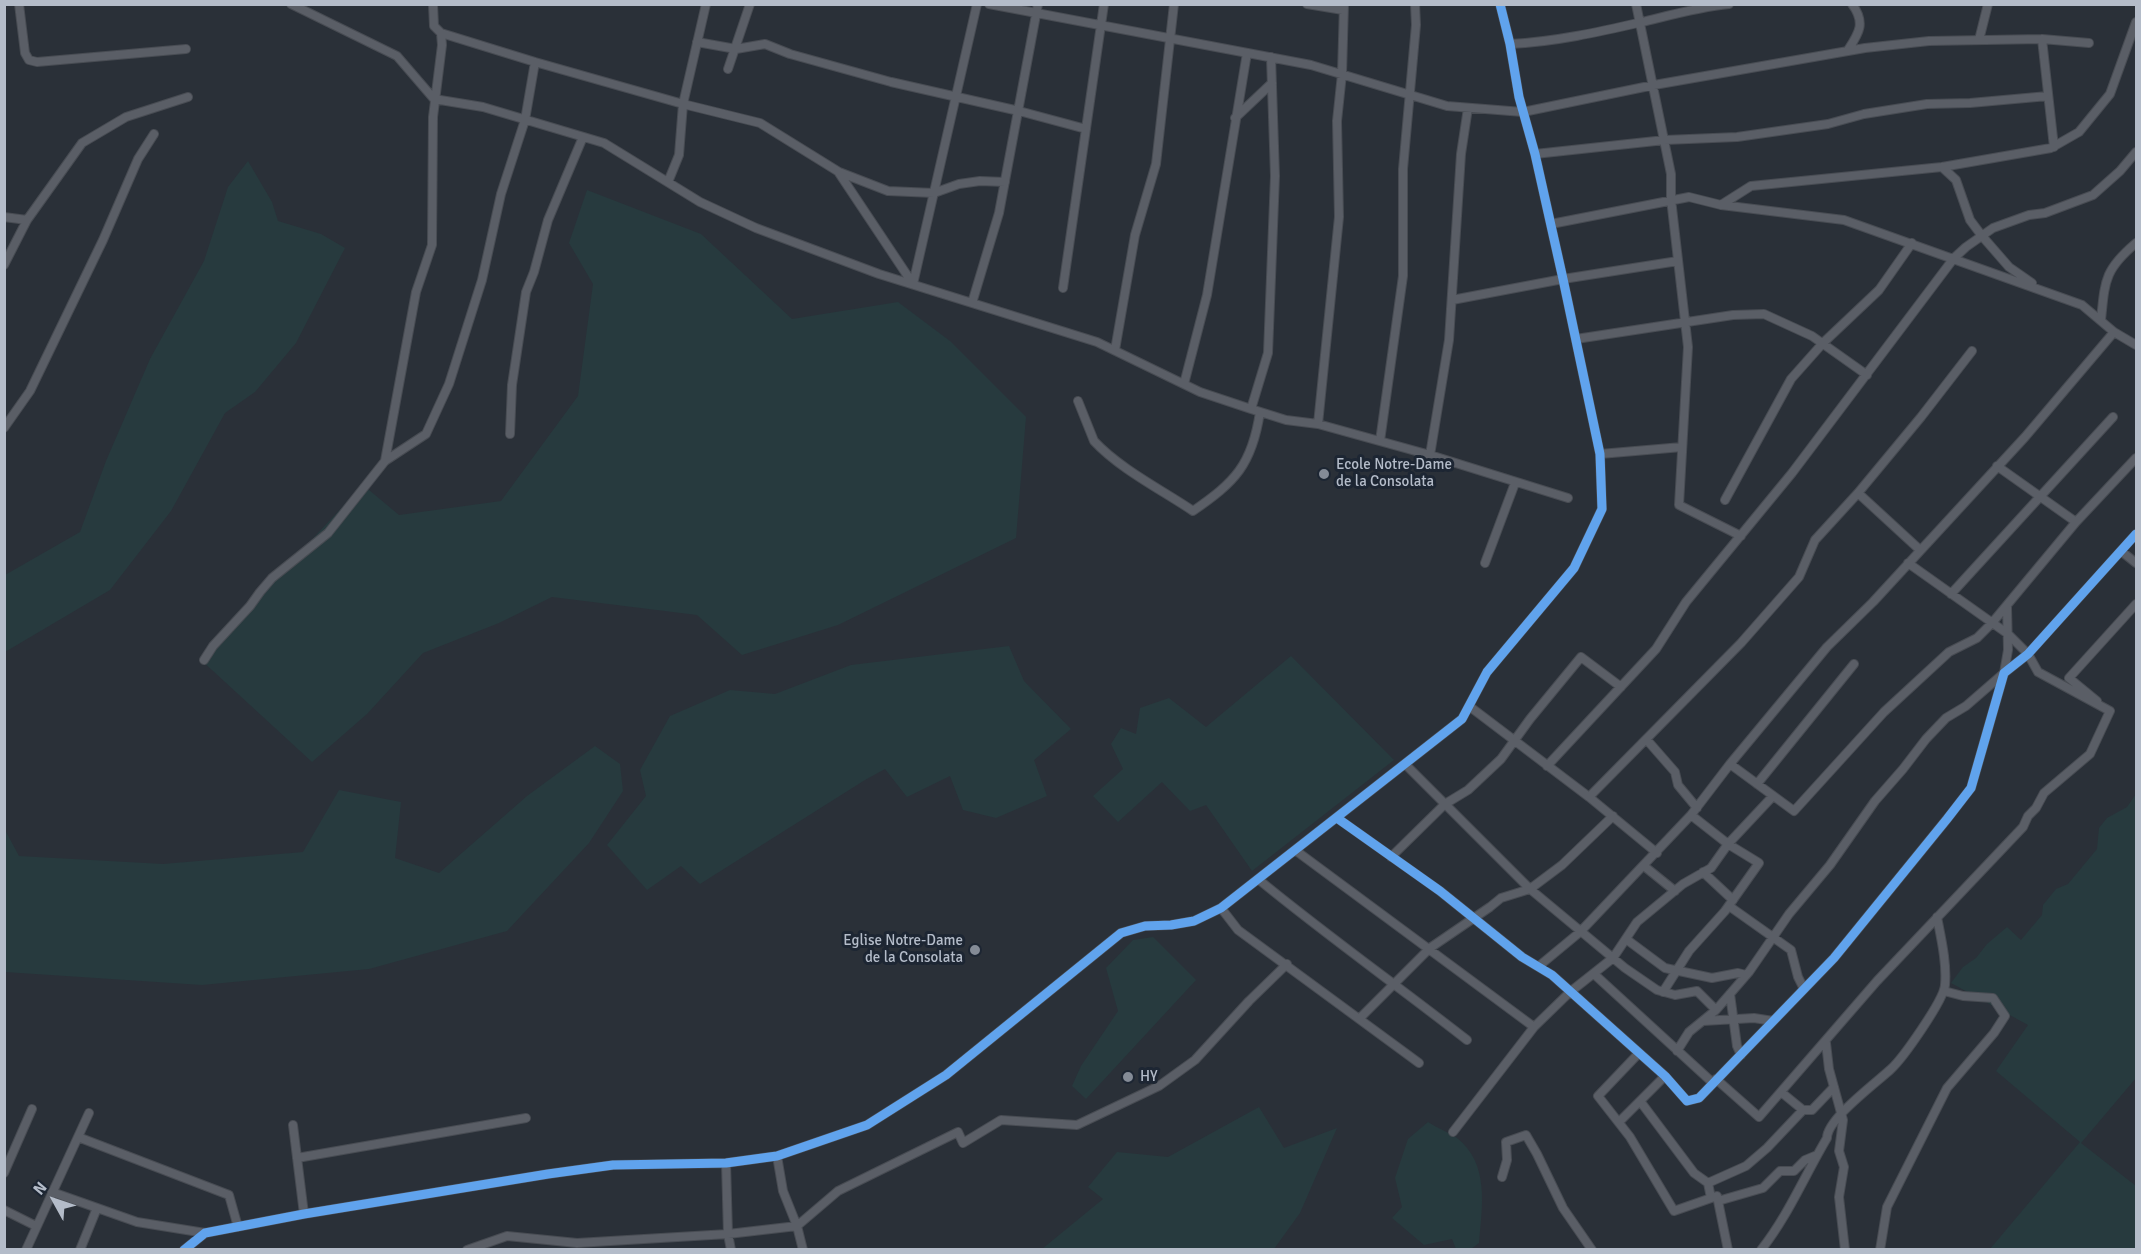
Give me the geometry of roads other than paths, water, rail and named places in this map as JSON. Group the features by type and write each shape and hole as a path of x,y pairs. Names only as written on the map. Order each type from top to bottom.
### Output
{"street":[{"path":"19,4 25,53 29,60 37,62 186,49"},
{"path":"291,4 397,56 434,99 483,107 604,143 700,202 756,228 913,284 1097,342 1200,392 1255,411 1286,420 1318,423 1568,498"},
{"path":"433,4 434,26 441,33 683,104 760,123 838,172 888,191 934,193 959,183 1005,182"},
{"path":"668,182 679,155 683,104 706,4"},
{"path":"728,69 750,4"},
{"path":"913,284 977,4"},
{"path":"989,4 1311,65 1447,106 1523,112 1654,85 1848,50 1929,41 2042,39 2089,43"},
{"path":"972,303 999,213 1038,4"},
{"path":"1063,288 1104,4"},
{"path":"1115,350 1135,235 1156,164 1168,38 1174,4"},
{"path":"1307,4 1343,7 1342,74 1337,121 1339,217 1318,423"},
{"path":"1380,441 1403,276 1403,169 1408,94 1416,26 1415,4"},
{"path":"52,1192 137,1222 205,1233 304,1214 612,1165 726,1163 777,1156 867,1125 946,1075 1121,933 1145,926 1194,921 1221,908 1462,719 1487,672 1574,568 1602,510 1600,454 1551,224 1523,112 1500,4"},
{"path":"1636,4 1671,174 1671,199 1688,347 1679,505 1741,536"},
{"path":"1510,44 1534,43 1640,23 1700,6 1729,4"},
{"path":"1848,50 1856,39 1861,24 1860,16 1852,4"},
{"path":"1980,40 1988,4"},
{"path":"1721,205 1751,186 1942,167 2054,147 2079,132 2110,94 2136,22"},
{"path":"385,461 416,292 432,245 431,164 434,99 442,45 441,33"},
{"path":"2042,39 2054,147"},
{"path":"697,42 735,49 765,44 790,54 891,82 1086,129"},
{"path":"1184,384 1207,295 1247,53"},
{"path":"1078,401 1098,446 1193,511 1228,485 1241,470 1258,423 1255,411 1268,353 1275,177 1271,57"},
{"path":"204,660 213,646 272,578 328,533 385,461 426,434 449,384 483,280 501,194 525,120 535,62"},
{"path":"1235,117 1272,83"},
{"path":"1535,154 1665,140 1737,137 1828,124 1864,114 1928,104 2048,96"},
{"path":"4,265 27,220 82,143 126,117 189,97"},
{"path":"1430,455 1446,363 1461,154 1468,108"},
{"path":"4,428 30,391 103,240 138,159 154,134"},
{"path":"510,434 513,374 526,292 534,272 548,220 583,137"},
{"path":"1547,766 1656,649 1686,602 1741,536 1867,375 1954,258 1993,228 2029,215 2045,213 2093,195 2120,171 2136,152"},
{"path":"1942,167 1956,180 1970,220 1982,236 2009,267 2040,289"},
{"path":"838,172 913,284"},
{"path":"1551,224 1689,197 1721,205 1844,220 2082,304 2114,332 2136,345"},
{"path":"4,218 27,220"},
{"path":"1725,500 1791,379 1823,343 1879,290 1912,243"},
{"path":"2101,320 2104,284 2121,256 2136,243"},
{"path":"1452,300 1563,279 1678,261"},
{"path":"1576,339 1733,315 1764,314 1823,343 1867,375"},
{"path":"1539,966 1580,932 1657,853 1694,811 1827,647 1873,602 1997,466 2114,332"},
{"path":"1589,796 1741,643 1799,577 1815,540 1858,493 1972,351"},
{"path":"1951,594 2113,417"},
{"path":"1600,454 1682,447"},
{"path":"1730,764 1794,811 1884,712 1949,652 1977,638 1992,623 2076,522 2136,458"},
{"path":"1997,466 2076,522"},
{"path":"1485,563 1515,483"},
{"path":"1858,493 1920,550"},
{"path":"1677,1050 1689,1032 1716,1010 1746,975 1789,914 1830,865 1875,801 1926,739 1946,718 1966,706 2028,654 2136,534"},
{"path":"2121,550 2136,563"},
{"path":"1908,562 2008,634 2028,654 2038,672 2110,711"},
{"path":"2110,711 2069,678 2136,604"},
{"path":"1336,818 1440,891 1522,957 1552,975 1665,1076 1687,1101 1699,1098 1861,926 1971,788 2004,673 2008,634 2007,606"},
{"path":"1391,857 1445,804 1468,790 1501,759 1581,657 1622,687"},
{"path":"1757,784 1854,664"},
{"path":"1469,706 1589,796 1657,853"},
{"path":"1594,974 1677,1050 1759,1117 1826,1043 1877,981 2022,826 2044,793 2090,754 2110,711"},
{"path":"1647,740 1675,772 1677,784 1694,811 1728,844 1759,863 1731,903 1675,970 1664,992"},
{"path":"1405,764 1530,889 1580,932 1657,990 1675,995 1697,991 1716,1010"},
{"path":"1453,1132 1534,1027 1570,992 1613,958 1637,922 1675,891 1711,868 1728,844 1773,796"},
{"path":"1359,1019 1430,948 1501,898 1530,889 1562,865 1613,816"},
{"path":"1295,850 1534,1027"},
{"path":"1644,866 1675,891"},
{"path":"1703,872 1731,903 1791,950 1803,989"},
{"path":"1258,879 1310,922 1395,983 1467,1040"},
{"path":"1221,908 1238,930 1419,1063"},
{"path":"1761,1250 1771,1237 1827,1138 1827,1131 1849,1104 1861,1097 1894,1067 1933,1011 1944,991 1946,987 1942,943 1936,917"},
{"path":"1626,939 1665,968 1712,978 1738,973 1746,975"},
{"path":"466,1250 507,1236 576,1243 728,1234 797,1226 838,1191 958,1132 963,1143 1001,1120 1077,1125 1159,1086 1195,1060 1249,1001 1287,964"},
{"path":"1880,1250 1887,1207 1947,1088 1994,1033 2005,1016 1993,998 1963,996 1944,991"},
{"path":"1730,994 1732,1020 1737,1046 1741,1054"},
{"path":"1703,1021 1754,1018 1773,1021"},
{"path":"1826,1043 1841,1115 1839,1151 1844,1167 1839,1197 1845,1250"},
{"path":"1639,1053 1598,1096 1643,1156 1674,1211 1763,1188 1780,1171 1794,1171 1805,1160 1817,1155"},
{"path":"1619,1122 1665,1076"},
{"path":"1781,1092 1803,1110 1812,1110 1834,1087"},
{"path":"1640,1101 1694,1173 1708,1184 1715,1199 1727,1249"},
{"path":"4,1173 32,1109"},
{"path":"1708,1184 1746,1166 1767,1148 1803,1110"},
{"path":"26,1250 89,1113"},
{"path":"297,1158 526,1118"},
{"path":"293,1125 304,1214"},
{"path":"1502,1177 1507,1160 1506,1142 1526,1135 1563,1208 1592,1250"},
{"path":"78,1137 229,1195 238,1227"},
{"path":"777,1156 783,1191 797,1226 803,1250"},
{"path":"726,1163 728,1234 731,1250"},
{"path":"80,1250 97,1208"},
{"path":"4,1210 36,1226"},
{"path":"184,1250 205,1233"}],"place":[{"name":"Ecole Notre-Dame de la Consolata","path":"1324,474"},
{"name":"Eglise Notre-Dame de la Consolata","path":"975,950"},
{"name":"HY","path":"1128,1077"}]}
